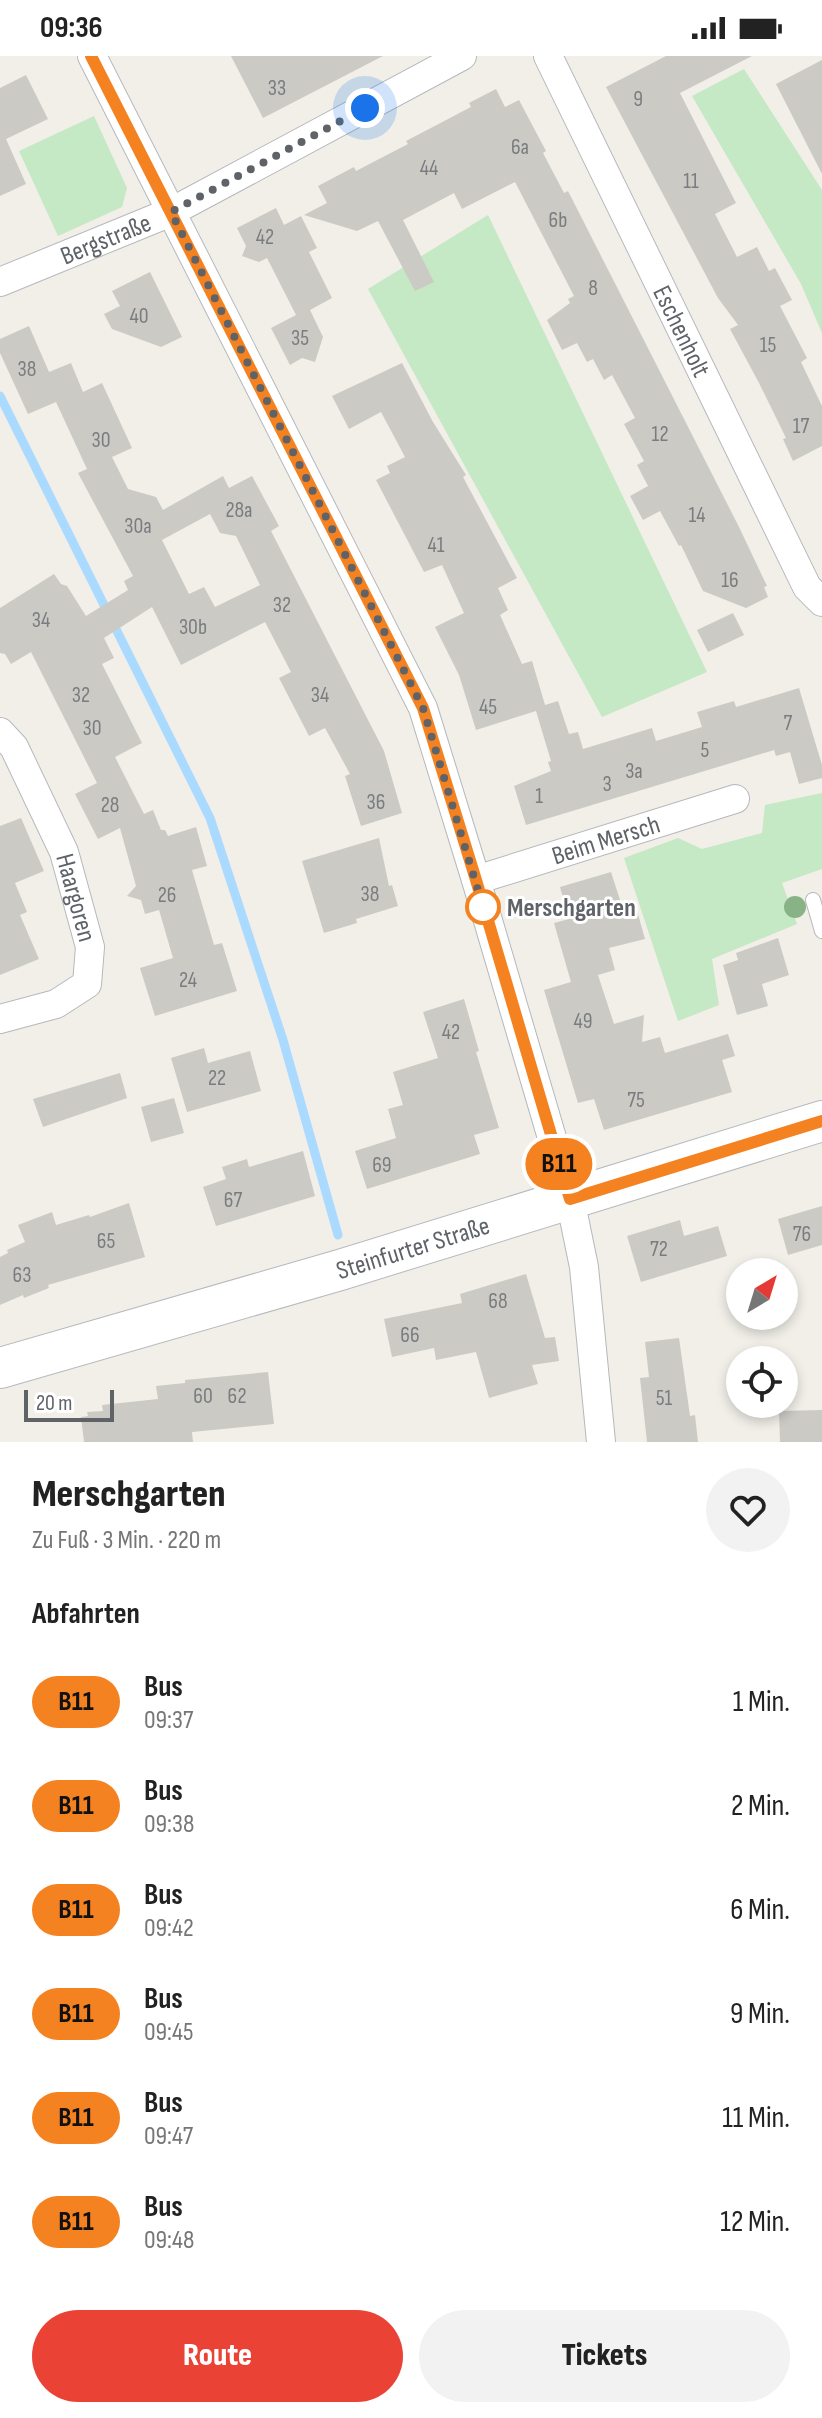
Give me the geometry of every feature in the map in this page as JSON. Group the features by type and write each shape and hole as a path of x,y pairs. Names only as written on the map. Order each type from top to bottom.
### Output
{"main road":[{"name":"Steinfurter Straße","path":"0,1368 340,1270 822,1121"}],"street":[{"path":"92,56 423,708 570,1199 584,1267 601,1442"},
{"name":"Bergstraße","path":"0,282 171,212 462,56"},
{"name":"Eschenholt","path":"548,56 807,587 822,602"},
{"name":"Haargoren","path":"0,732 14,747 64,852 90,947 87,984 56,1004 0,1019"},
{"name":"Beim Mersch","path":"476,880 735,799"}],"lane":[{"path":"813,900 822,931"}],"green space":[{"path":"744,69 822,190 822,333 801,284 692,96"},
{"path":"94,116 127,188 122,207 58,236 19,151"},
{"path":"488,215 707,672 602,717 368,289"},
{"path":"822,793 822,869 782,883 797,924 712,959 719,1005 678,1021 624,858 678,838 702,849 762,833 765,805"}],"building":[{"path":"231,56 383,56 263,118"},
{"path":"666,56 752,56 680,93 736,203 715,214 737,257 757,247 769,271 775,268 792,300 780,306 807,358 801,362 822,406 822,446 793,461 783,439 786,438 730,329 738,325 718,298 606,87"},
{"path":"822,60 822,174 776,84"},
{"path":"26,75 48,119 6,139 26,184 0,196 0,88"},
{"path":"496,89 505,107 519,100 564,193 568,191 739,527 767,586 764,587 768,597 746,608 703,591 681,545 660,511 643,520 630,496 648,486 637,465 644,461 624,424 635,418 612,375 604,380 593,359 587,362 577,343 562,350 547,320 570,303 568,299 574,296 515,182 462,209 454,193 403,220 434,282 415,291 378,221 357,231 304,215 327,203 318,186 354,167 356,171 408,144 406,141 471,107 469,103"},
{"path":"276,208 284,225 301,216 317,248 309,252 332,298 310,310 323,337 315,362 302,358 290,365 271,328 296,315 267,258 259,262 242,256 246,246 237,228"},
{"path":"150,272 182,337 161,347 112,329 104,314 120,306 112,291"},
{"path":"29,326 49,372 71,363 83,392 102,383 132,448 112,457 128,489 156,497 163,510 223,476 229,488 252,476 279,526 271,531 384,751 402,813 361,826 345,776 350,774 325,728 309,736 279,678 291,672 265,622 181,665 152,607 104,638 114,658 102,664 142,743 115,757 144,814 153,810 161,830 165,830 168,836 196,827 207,866 192,870 214,945 222,943 237,991 155,1016 140,968 173,958 159,910 145,914 141,900 127,896 136,886 120,828 98,839 75,794 97,783 31,652 11,664 5,654 0,653 0,608 54,574 61,584 67,586 86,616 128,590 124,581 133,576 78,473 87,469 56,402 28,414 0,353 0,339","holes":["210,514 220,533 236,536 260,585 215,607 204,587 189,594 162,540"]},
{"path":"402,363 466,475 463,477 517,578 498,588 508,610 500,615 522,664 532,661 545,705 558,701 569,734 578,732 583,749 652,728 656,741 702,727 697,712 734,701 736,707 799,688 822,765 822,778 799,784 790,752 776,756 774,750 526,825 514,786 551,771 548,762 551,761 536,711 476,730 459,675 435,627 464,613 442,565 424,572 376,480 390,473 387,466 405,457 381,412 349,429 332,396"},
{"path":"733,613 744,635 708,652 697,630"},
{"path":"21,818 44,871 15,883 27,912 20,915 39,959 0,975 0,826"},
{"path":"379,838 389,886 392,885 398,906 324,933 302,861"},
{"path":"611,872 621,903 634,900 645,939 609,948 615,970 598,975 614,1024 644,1015 642,1042 660,1037 665,1053 728,1034 735,1056 722,1060 732,1092 604,1130 594,1099 578,1103 544,990 571,982 554,923 569,919 560,887"},
{"path":"778,938 789,975 762,984 768,1006 737,1015 723,965 738,960 736,953"},
{"path":"464,999 499,1128 474,1135 480,1154 367,1189 355,1151 396,1138 388,1109 403,1105 393,1072 438,1058 423,1012"},
{"path":"204,1048 208,1063 250,1051 261,1091 187,1112 171,1058"},
{"path":"120,1073 127,1098 43,1127 33,1099"},
{"path":"174,1098 184,1133 151,1142 141,1107"},
{"path":"303,1151 315,1196 216,1226 203,1187 226,1179 222,1167 247,1159 249,1167"},
{"path":"129,1203 145,1257 48,1285 49,1288 0,1305 0,1257 8,1253 7,1250 25,1242 18,1225 52,1212 56,1225"},
{"path":"822,1206 822,1245 788,1255 778,1219"},
{"path":"680,1220 684,1236 718,1226 727,1256 641,1282 627,1236"},
{"path":"526,1274 545,1338 555,1337 559,1361 532,1365 538,1384 489,1398 476,1352 436,1360 434,1348 392,1357 384,1319 462,1303 460,1294"},
{"path":"679,1338 690,1416 695,1415 698,1442 647,1442 640,1378 649,1377 645,1342"},
{"path":"268,1372 274,1424 192,1432 193,1442 84,1442 81,1417 88,1416 87,1412 103,1411 102,1405 158,1399 156,1386 185,1383 185,1380"},
{"path":"822,1410 822,1442 780,1442 779,1418 798,1418 798,1411"}],"waterway":[{"path":"0,396 210,818 283,1040 338,1235"}],"bus line":[{"name":"B11","path":"91,56 423,708 570,1199 822,1121"}],"place":[{"name":"Merschgarten","path":"483,907"}],"route":[{"path":"365,108 171,212 423,708 483,907"}]}
